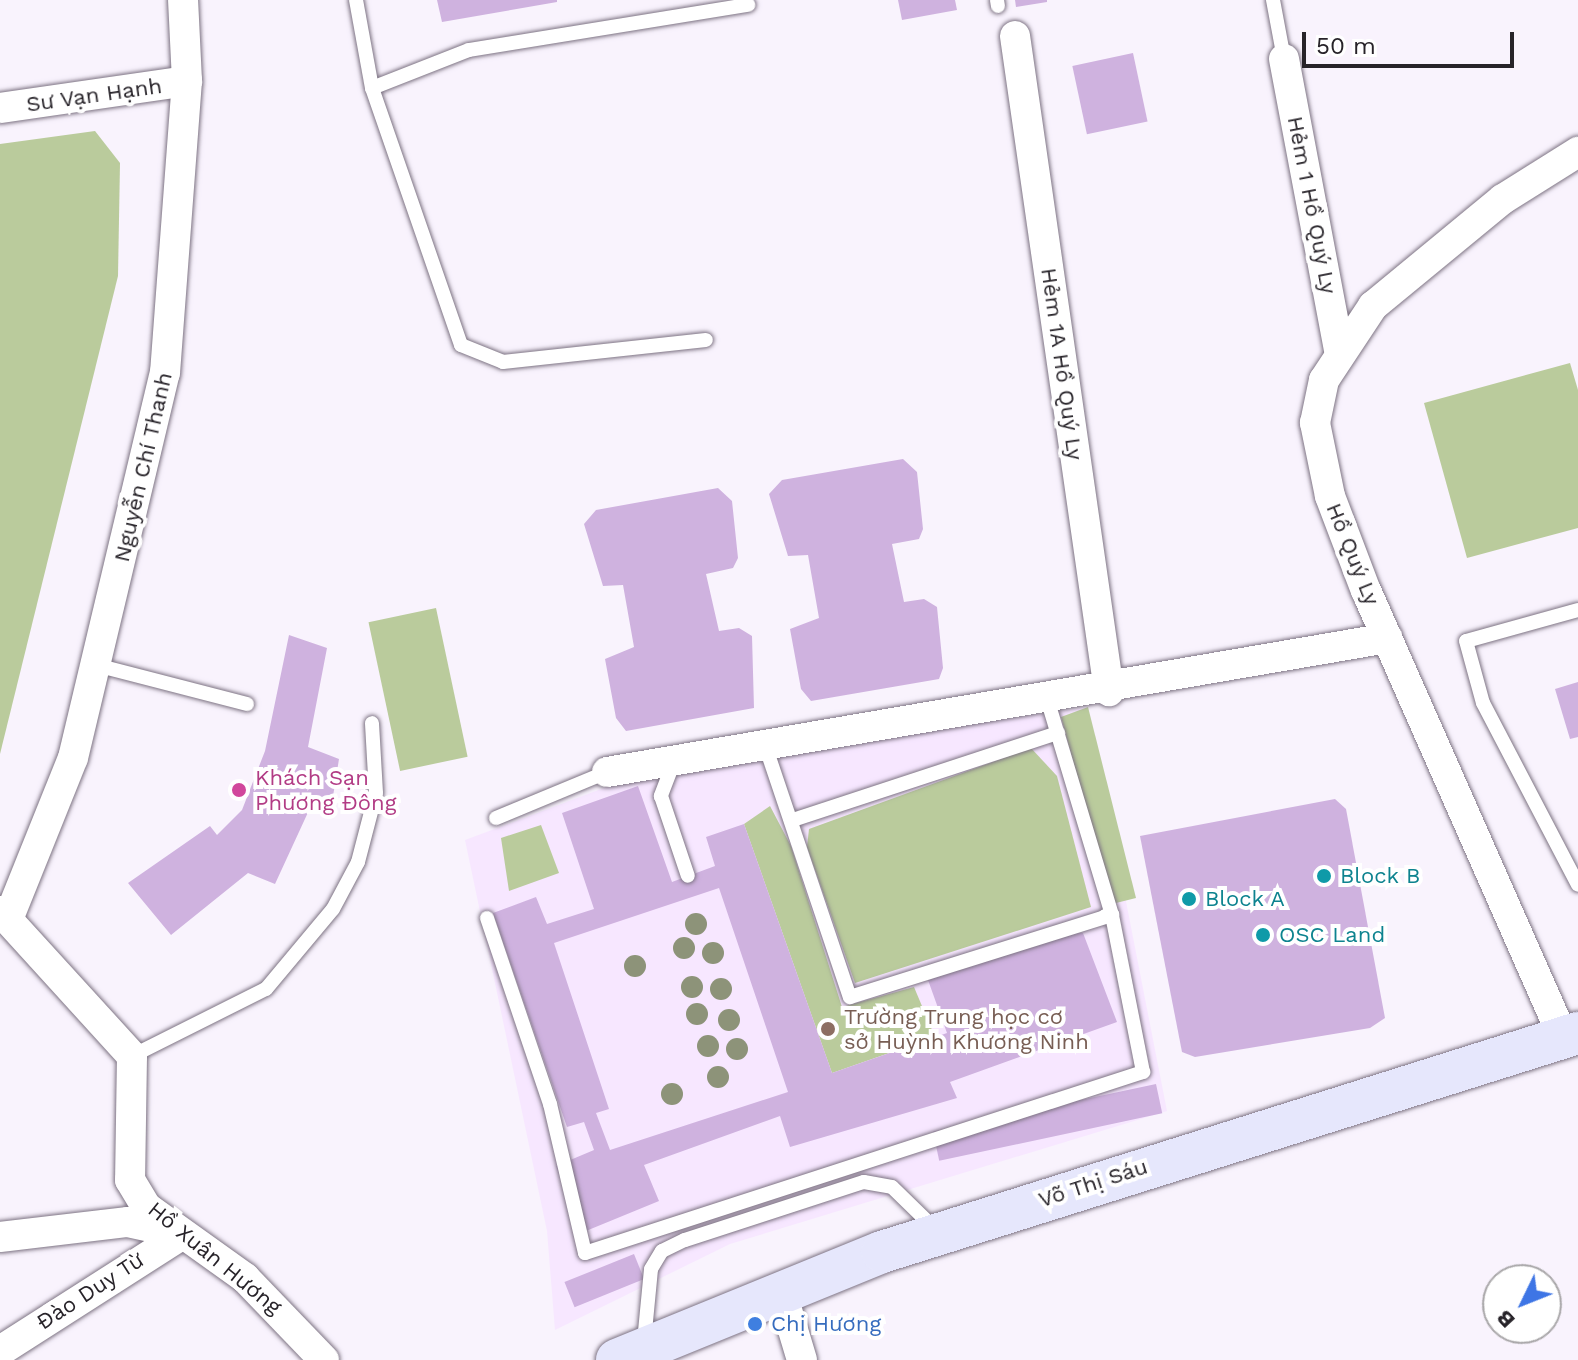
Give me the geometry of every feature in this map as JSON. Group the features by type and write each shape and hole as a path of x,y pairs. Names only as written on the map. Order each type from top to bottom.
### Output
{"main road":[{"name":"Võ Thị Sáu","path":"630,1354 781,1290 939,1233 1570,1035"}],"street":[{"name":"Nguyễn Chí Thanh","path":"4,914 73,758 165,373 187,81 183,0"},
{"name":"Hẻm 1A Hồ Quý Ly","path":"1015,36 1109,691"},
{"name":"Hẻm 1 Hồ Quý Ly","path":"1284,59 1339,351"},
{"name":"Sư Vạn Hạnh","path":"0,108 187,81"},
{"name":"Hồ Quý Ly","path":"1570,1035 1388,638 1319,456 1315,423 1339,351 1406,273 1578,152"},
{"path":"607,772 1109,691 1388,638"},
{"path":"4,914 132,1056"},
{"name":"Hồ Xuân Hương","path":"132,1056 130,1180 146,1207 245,1278 324,1360"},
{"path":"0,1237 128,1222 183,1234"},
{"name":"Đào Duy Từ","path":"0,1351 183,1234"},
{"path":"781,1290 802,1360"}],"lane":[{"path":"356,0 372,88 461,345 503,362 706,340"},
{"path":"1273,0 1284,59"},
{"path":"372,88 469,50 748,5"},
{"path":"1578,610 1466,641 1483,703 1578,885"},
{"path":"96,665 247,704"},
{"path":"487,918 550,1104 585,1253 1143,1072 1108,915 1048,701"},
{"path":"132,1056 266,989 333,909 358,862 376,793 372,723"},
{"path":"793,820 1058,733"},
{"path":"765,745 793,820 850,997 1108,915"},
{"path":"675,759 661,796 688,876"},
{"path":"496,818 607,772"},
{"path":"630,1354 651,1269 662,1251 685,1240 864,1182 892,1187 939,1233"}],"shaded area":[{"name":"Trường Trung học cơ sở Huỳnh Khương Ninh","path":"1088,707 1167,1111 730,1244 555,1330 547,1231 465,840 649,771"}],"green space":[{"path":"95,131 120,163 118,276 0,754 0,144"},
{"path":"1570,363 1578,390 1578,528 1467,558 1424,403"},
{"path":"436,608 468,757 400,771 369,622"},
{"path":"1088,707 1136,898 1112,904 1061,717"},
{"path":"1031,748 1057,776 1091,907 855,983 807,847 809,829"},
{"path":"770,806 791,846 842,1007 914,987 935,1037 832,1073 744,824"},
{"path":"541,825 559,873 509,891 501,838"}],"building":[{"path":"437,0 557,0 557,2 442,22"},
{"path":"898,0 955,0 957,10 902,20"},
{"path":"1015,0 1047,0 1047,2 1016,7"},
{"path":"1133,53 1148,121 1087,134 1072,66"},
{"path":"903,459 917,472 923,529 919,539 892,544 904,602 924,599 937,607 943,668 939,679 811,701 801,689 790,629 819,618 808,555 788,556 769,494 782,480"},
{"path":"718,488 732,501 738,558 733,568 706,574 719,631 739,628 752,636 754,708 626,731 616,718 605,659 634,647 623,585 603,586 584,524 596,510"},
{"path":"289,635 327,648 308,747 339,759 330,815 310,808 275,884 248,873 171,935 128,883 210,826 217,835 242,810 265,751"},
{"path":"1578,682 1578,737 1570,739 1555,689"},
{"path":"638,786 672,882 715,866 706,837 744,824 832,1073 947,1033 928,980 1072,932 1083,933 1117,1022 950,1082 957,1098 790,1147 780,1116 644,1165 659,1201 581,1233 556,1166 594,1150 584,1122 567,1127 493,913 536,897 547,924 594,909 562,813","holes":["719,888 788,1092 610,1150 596,1113 609,1109 554,943"]},
{"name":"OSC Land","path":"1335,799 1346,809 1385,1018 1370,1028 1195,1057 1182,1052 1140,836"},
{"path":"1156,1084 1162,1113 939,1161 933,1131"},
{"path":"634,1254 644,1279 575,1307 564,1282"}],"place":[{"name":"Khách Sạn Phương Đông","path":"239,790"},
{"name":"Block B","path":"1324,876"},
{"name":"Block A","path":"1189,899"},
{"name":"OSC Land","path":"1263,935"},
{"name":"Trường Trung học cơ sở Huỳnh Khương Ninh","path":"828,1029"},
{"name":"Chị Hương","path":"755,1324"}]}
